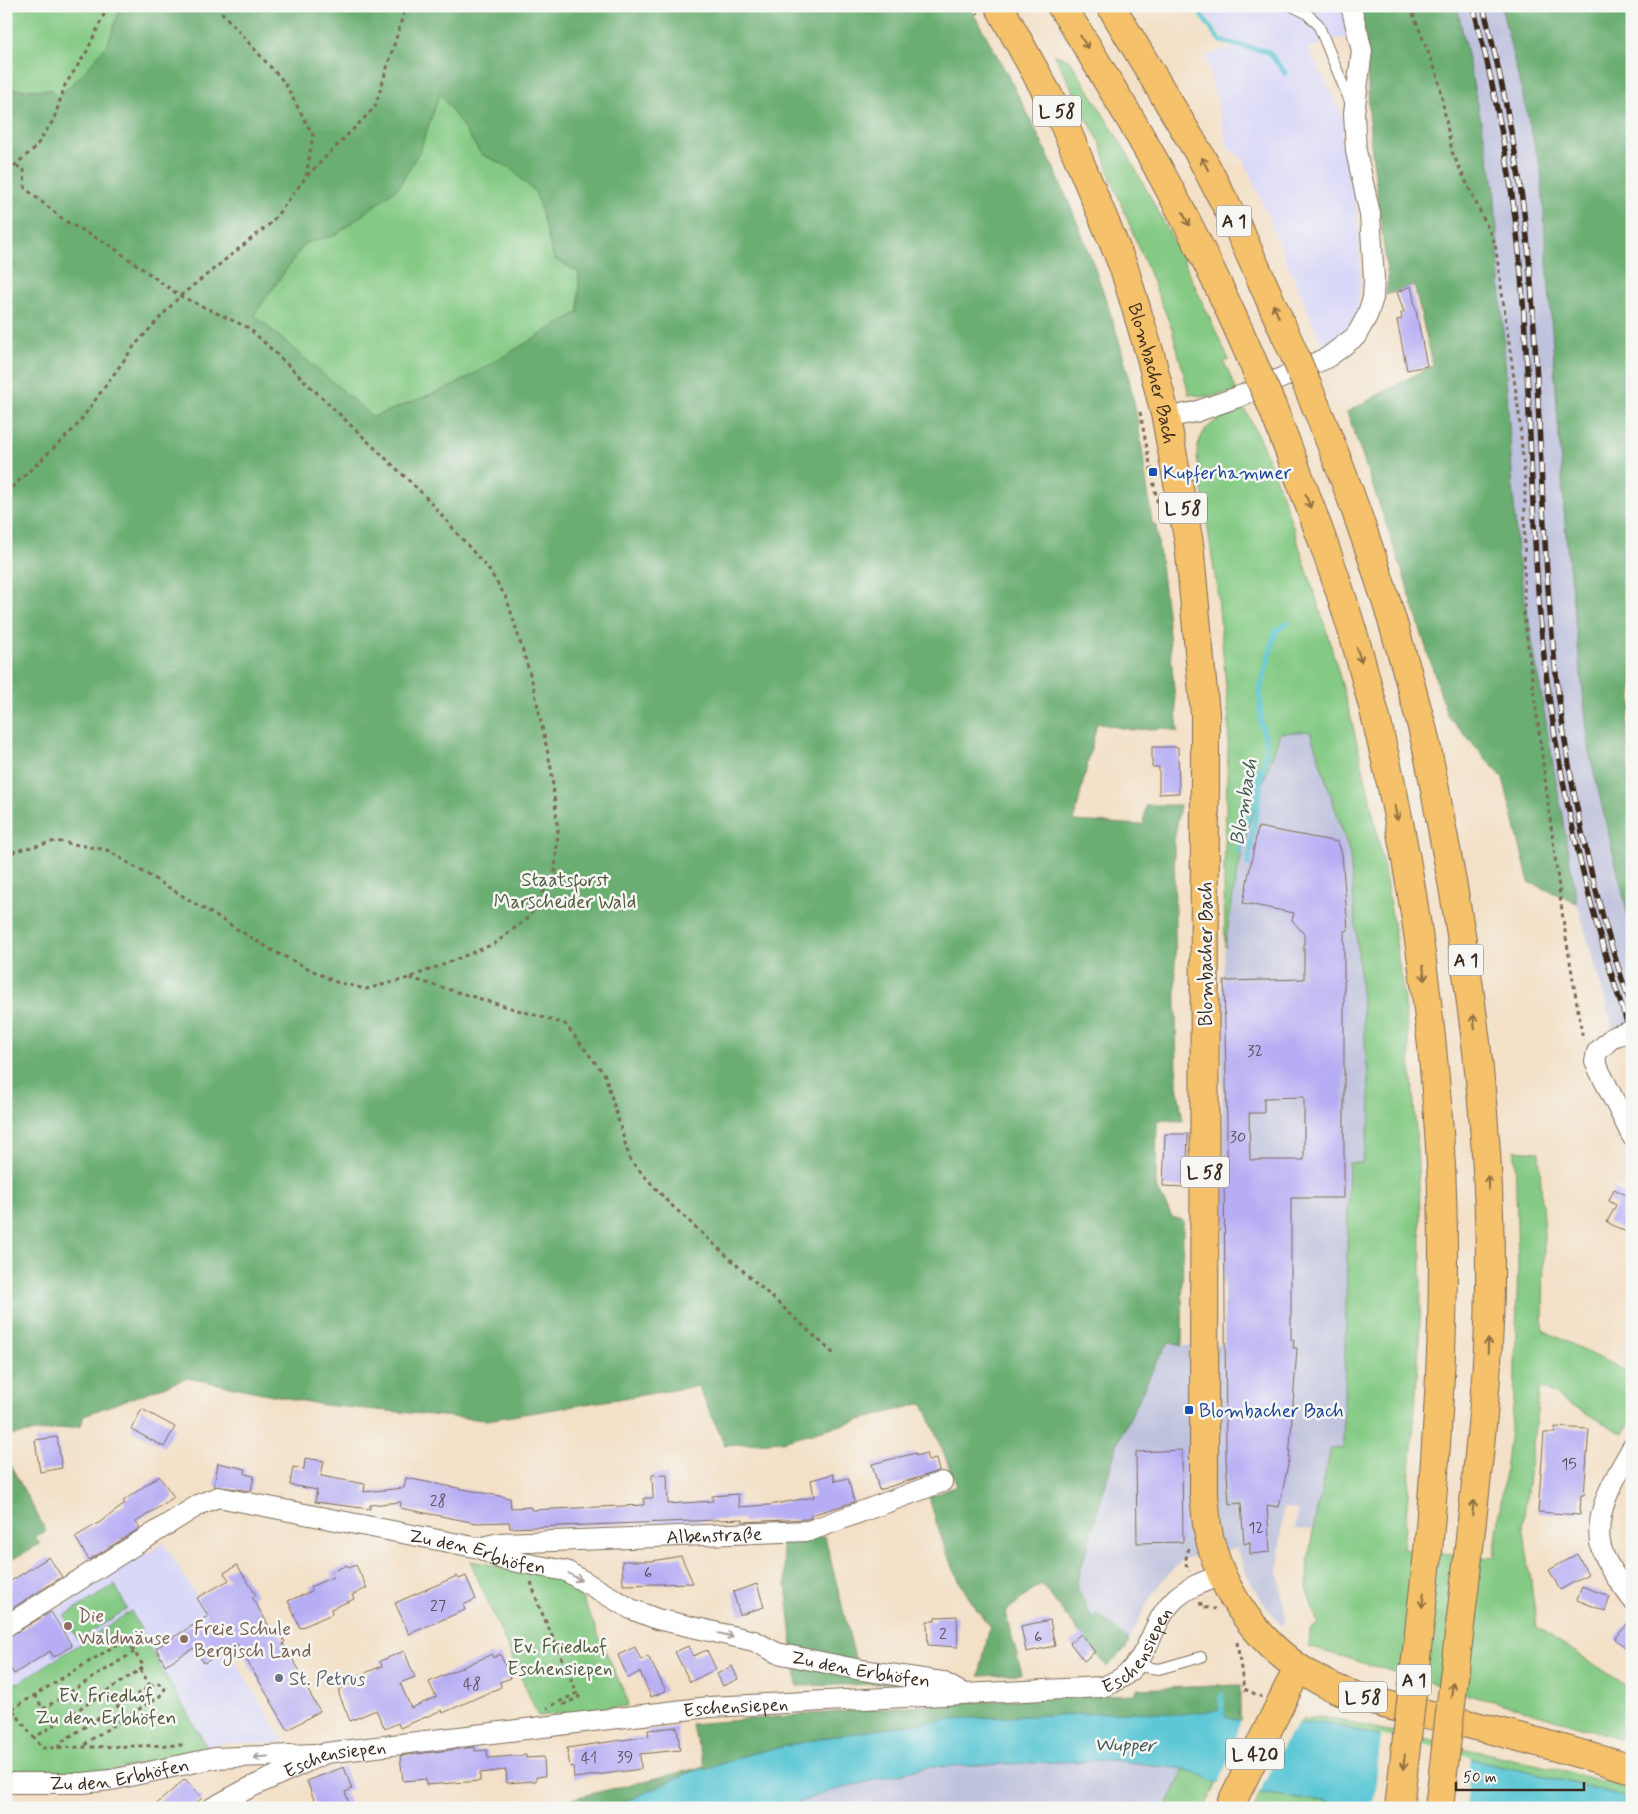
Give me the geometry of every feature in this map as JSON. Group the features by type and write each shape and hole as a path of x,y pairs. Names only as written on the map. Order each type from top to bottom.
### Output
{"main road":[{"name":"A 1","path":"1061,6 1129,115 1200,247 1230,309 1272,406 1328,554 1361,658 1384,752 1415,908 1423,967 1440,1148 1442,1214 1440,1410 1428,1552 1399,1808"},
{"name":"A 1","path":"1111,6 1200,155 1240,232 1336,454 1404,660 1424,739 1457,904 1468,977 1486,1133 1490,1287 1484,1412 1439,1808"},
{"name":"Blombacher Bach","path":"989,11 1064,124 1106,220 1136,309 1166,418 1189,542 1205,714 1206,1395 1204,1495 1210,1541 1222,1575 1240,1608 1281,1657 1333,1687 1370,1699 1493,1730 1632,1769"},
{"name":"L 420","path":"1233,1800 1298,1668"}],"street":[{"path":"1166,418 1195,412 1238,397 1327,358 1356,336 1373,298 1374,279 1370,214 1356,151 1354,113 1362,51 1351,6"},
{"path":"1632,1031 1613,1037 1597,1052 1595,1062 1632,1136"},
{"path":"1632,1448 1613,1482 1599,1521 1600,1543 1611,1570 1632,1600"},
{"name":"Albenstraße","path":"479,1548 499,1543 809,1531 942,1482"},
{"name":"Zu den Erbhöfen","path":"6,1626 200,1504 218,1497 479,1548 502,1559 566,1571 631,1609 656,1619 754,1641 777,1653 942,1682 964,1694"},
{"name":"Eschensiepen","path":"212,1808 246,1789 326,1753 709,1707 1102,1687 1121,1679 1136,1666 1167,1608 1176,1598 1195,1585 1222,1575"},
{"name":"Zu den Erbhöfen","path":"6,1783 83,1783 111,1780 215,1758 231,1759 326,1753"},
{"path":"231,1759 242,1773 246,1789"}],"lane":[{"path":"1292,6 1306,13 1318,24 1354,113"},
{"path":"1136,1666 1159,1669 1201,1658"}],"path":[{"path":"6,169 15,165 35,148 54,119 65,85 86,53 108,6"},
{"path":"216,6 284,82 312,135 306,178"},
{"path":"6,493 75,428 135,345 180,296 271,224 306,178 375,107 406,6"},
{"path":"973,6 989,11"},
{"path":"1410,6 1438,76 1452,152 1496,243 1519,414 1525,481 1524,615 1578,1019 1584,1041 1597,1052"},
{"path":"6,858 15,851 56,841 107,850 275,952 336,982 366,989 409,978 494,944 529,917 555,872 558,830 551,768 533,684 507,599 489,570 424,495 249,328 180,296 111,246 66,221 25,188 24,170 15,165"},
{"path":"1140,407 1162,527"},
{"path":"409,978 565,1024 605,1075 630,1160 667,1202 834,1354"},
{"path":"1189,1545 1185,1562 1202,1607 1215,1609 1220,1612"},
{"path":"529,1564 530,1578 539,1606 579,1697"},
{"path":"1236,1638 1244,1689 1276,1710"},
{"path":"12,1709 126,1639 144,1666 34,1738"},
{"path":"35,1695 44,1708 134,1652"},
{"path":"140,1669 150,1686"},
{"path":"58,1748 61,1742 150,1686 158,1683 162,1685 165,1689 163,1694 88,1742 85,1748"},
{"path":"533,1727 548,1706 577,1692"},
{"path":"6,1707 12,1709 42,1748 185,1744"}],"shaded area":[{"path":"1203,6 1347,6 1356,37 1322,40 1322,46 1307,48 1334,97 1347,127 1341,134 1354,189 1359,232 1361,280 1357,312 1348,333 1325,351 1244,160 1228,147 1206,55 1244,45 1223,38 1205,14"},
{"path":"1457,6 1501,6 1541,171 1566,538 1590,756 1632,932 1632,1023 1613,1029 1577,903 1517,553 1494,184"},
{"path":"1310,731 1350,854 1371,1115 1362,1163 1349,1164 1343,1450 1330,1449 1313,1530 1295,1529 1297,1510 1283,1508 1278,1570 1286,1620 1282,1626 1260,1598 1246,1573 1236,1548 1183,1559 1162,1581 1146,1605 1129,1641 1097,1614 1092,1619 1076,1585 1117,1445 1155,1365 1169,1341 1182,1346 1224,1344 1222,982 1225,947 1235,882 1249,825 1280,733"},
{"name":"Freie Schule Bergisch Land","path":"164,1543 283,1740 278,1743 223,1743 207,1747 161,1668 131,1611 20,1682 6,1685 6,1641"},
{"path":"1111,1760 1184,1769 1166,1808 782,1808 831,1791 926,1767"}],"green space":[{"path":"6,6 121,6 109,43 83,74 55,99 51,90 6,89"},
{"name":"Staatsforst Marscheider Wald","path":"121,6 969,6 1015,89 1056,174 1092,261 1122,351 1136,415 1152,522 1156,526 1167,613 1178,732 1165,728 1132,730 1097,723 1074,821 1143,825 1146,805 1180,805 1174,843 1177,1084 1183,1121 1157,1120 1156,1186 1172,1217 1183,1220 1182,1346 1169,1342 1155,1365 1117,1445 1076,1585 1092,1618 1097,1613 1129,1641 1126,1648 1107,1667 1041,1584 1005,1612 1022,1674 979,1676 990,1626 968,1597 945,1549 934,1515 929,1497 957,1486 923,1403 782,1441 725,1445 698,1386 487,1420 323,1405 188,1378 84,1415 81,1426 6,1436 6,90 52,90 56,99 83,74 108,43","holes":["440,93 481,154 509,167 536,193 554,259 579,272 579,312 455,385 373,417 254,315 305,243 336,235 399,187 420,150"]},
{"path":"1356,6 1457,6 1494,184 1517,553 1577,903 1529,882 1503,778 1447,715 1400,564 1347,412 1433,365 1414,285 1386,295 1388,280 1370,136 1366,37"},
{"path":"1501,6 1632,6 1632,709 1627,720 1629,800 1632,808 1632,932 1590,756 1566,538 1541,171"},
{"path":"1054,54 1070,60 1128,155 1178,249 1229,360 1224,362 1237,391 1209,397 1189,394 1172,329 1111,179 1101,145"},
{"path":"440,92 481,154 509,167 536,193 554,259 579,272 579,312 455,385 373,417 254,315 305,243 336,235 420,150"},
{"path":"1243,406 1275,476 1335,660 1367,785 1380,848 1401,976 1414,1104 1421,1240 1417,1378 1403,1549 1494,1558 1514,1399 1518,1263 1515,1150 1539,1152 1544,1237 1543,1330 1632,1374 1632,1419 1623,1434 1540,1387 1523,1524 1537,1627 1632,1689 1632,1742 1309,1647 1310,1630 1318,1625 1307,1590 1308,1563 1313,1530 1331,1448 1343,1449 1349,1163 1362,1163 1371,1115 1350,854 1310,731 1280,733 1249,825 1235,882 1225,947 1224,872 1229,720 1218,597 1197,456 1201,437 1211,424"},
{"path":"6,1457 46,1531 35,1537 40,1544 6,1563"},
{"path":"825,1537 859,1674 923,1683 797,1686 781,1538"},
{"name":"Ev. Friedhof Eschensiepen","path":"470,1561 564,1577 577,1587 628,1701 627,1706 538,1716"},
{"path":"115,1585 127,1609 78,1640 64,1616"},
{"name":"Ev. Friedhof Zu den Erbhöfen","path":"131,1611 161,1668 207,1747 203,1751 85,1774 6,1773 6,1685 20,1682"},
{"path":"1240,1685 1240,1720 1131,1712 952,1719 834,1736 753,1753 704,1770 701,1767 705,1765 691,1724 945,1703 1135,1694 1137,1689"},
{"path":"1322,1716 1565,1771 1632,1789 1632,1801 1605,1791 1321,1722 1297,1725 1303,1720"},
{"path":"700,1768 611,1808 533,1808"},
{"path":"1184,1769 1217,1783 1205,1808 1166,1808"},
{"path":"1260,1793 1365,1806 1435,1808 1254,1808"}],"water":[{"name":"Wupper","path":"1221,1710 1227,1718 1262,1723 1297,1725 1321,1722 1605,1791 1632,1801 1632,1808 1365,1806 1260,1793 1214,1782 1204,1776 1184,1769 1111,1760 926,1767 831,1791 782,1808 611,1808 702,1767 704,1770 753,1753 834,1736 952,1719 1131,1712 1181,1714"}],"pier":[{"path":"1241,1718 1299,1723 1286,1740 1258,1795 1218,1786 1236,1740"},
{"path":"1381,1735 1471,1757 1465,1808 1373,1808"}],"building":[{"path":"1411,286 1427,366 1407,370 1397,320 1402,319 1401,313 1404,312 1397,292"},
{"path":"1152,747 1178,747 1179,793 1159,794 1159,767 1152,767"},
{"path":"1258,827 1338,842 1342,854 1348,930 1344,931 1344,1198 1291,1198 1291,1340 1294,1340 1293,1348 1297,1348 1289,1460 1279,1507 1267,1505 1270,1552 1250,1554 1250,1542 1244,1544 1241,1503 1229,1504 1226,1459 1224,1161 1227,1161 1227,1124 1224,981 1304,979 1304,934 1292,920 1294,913 1243,903","holes":["1304,1097 1304,1160 1250,1160 1249,1113 1264,1113 1264,1098"]},
{"path":"1165,1134 1188,1134 1186,1187 1163,1186"},
{"path":"1614,1189 1632,1198 1632,1235 1607,1222 1616,1205 1609,1201"},
{"path":"142,1409 175,1427 164,1447 131,1429"},
{"path":"1555,1427 1589,1429 1584,1495 1581,1495 1580,1515 1538,1512 1544,1433 1555,1433"},
{"path":"57,1437 62,1468 40,1472 35,1440"},
{"path":"1182,1450 1183,1542 1137,1543 1136,1452"},
{"path":"916,1453 916,1456 926,1453 928,1461 936,1459 939,1471 879,1490 872,1464"},
{"path":"305,1458 324,1461 321,1476 365,1484 364,1492 404,1488 406,1478 510,1498 511,1508 531,1507 531,1510 644,1505 644,1498 653,1498 652,1475 667,1474 668,1504 713,1501 712,1496 738,1494 739,1507 769,1505 814,1497 811,1480 833,1474 835,1481 848,1478 854,1502 811,1515 811,1518 807,1519 743,1522 743,1519 510,1528 509,1522 476,1523 400,1508 401,1502 370,1505 370,1509 315,1502 317,1490 290,1485 293,1467 304,1469"},
{"path":"218,1463 246,1469 245,1474 254,1476 251,1491 214,1486"},
{"path":"159,1476 174,1497 136,1522 140,1528 89,1560 75,1537 125,1504 123,1501"},
{"path":"1577,1554 1588,1574 1560,1590 1549,1570"},
{"path":"681,1556 693,1583 623,1585 622,1561 652,1561"},
{"path":"49,1557 62,1577 6,1612 6,1584"},
{"path":"237,1565 256,1595 252,1597 272,1631 277,1628 285,1642 283,1644 300,1671 297,1672 320,1711 288,1730 237,1644 204,1663 194,1648 165,1665 156,1648 208,1616 197,1598 229,1580 224,1573"},
{"path":"347,1565 349,1568 356,1565 367,1588 352,1595 354,1599 331,1609 332,1614 300,1628 288,1601 312,1591 310,1587 333,1577 331,1572"},
{"path":"457,1576 459,1579 466,1576 476,1599 463,1605 465,1610 409,1634 395,1603"},
{"path":"757,1584 764,1607 740,1615 733,1592"},
{"path":"1582,1586 1610,1597 1605,1611 1577,1600"},
{"path":"51,1612 72,1646 54,1657 50,1651 14,1674 6,1661 6,1638"},
{"path":"957,1616 958,1647 928,1645 927,1621 935,1621 935,1617"},
{"path":"1632,1618 1632,1653 1615,1639"},
{"path":"1050,1620 1055,1646 1026,1652 1021,1626"},
{"path":"1081,1634 1095,1652 1084,1661 1070,1643"},
{"path":"688,1646 693,1656 707,1650 716,1669 690,1682 675,1652"},
{"path":"635,1647 641,1660 648,1656 666,1691 651,1697 640,1672 628,1678 618,1655"},
{"path":"404,1651 415,1677 400,1683 411,1708 436,1697 429,1682 492,1654 493,1658 500,1654 511,1678 500,1682 501,1687 443,1713 442,1710 400,1728 398,1723 385,1729 376,1710 350,1721 339,1694 339,1689 360,1680 358,1676 382,1666 380,1661"},
{"path":"732,1666 738,1679 723,1686 717,1674"},
{"path":"677,1727 680,1750 640,1754 641,1769 574,1778 573,1766 570,1767 567,1748 649,1736 648,1730"},
{"path":"475,1747 475,1751 487,1750 488,1758 526,1755 526,1758 544,1757 545,1776 536,1777 536,1781 507,1783 506,1770 480,1773 480,1781 426,1785 426,1779 403,1781 400,1756"},
{"path":"344,1767 352,1789 345,1792 351,1808 317,1808 307,1781"},
{"path":"185,1779 202,1798 190,1808 152,1808"}],"waterway":[{"name":"Blombach","path":"1198,6 1202,16 1220,41 1269,52 1285,73"},
{"name":"Blombach","path":"1248,864 1267,745 1261,723 1260,689 1276,631 1288,623"},
{"name":"Blombach","path":"1238,852 1262,765"},
{"name":"Blombach","path":"1222,1695 1222,1717"}],"railway":[{"path":"1473,6 1499,119 1517,233 1525,331 1537,578 1554,732 1563,784 1586,886 1615,987 1632,1037"},
{"path":"1483,6 1509,121 1527,237 1535,334 1547,576 1562,722 1579,819 1590,867 1616,962 1632,1008"}],"place":[{"name":"Kupferhammer","path":"1153,472"},
{"name":"Blombacher Bach","path":"1189,1410"},
{"name":"Die Waldmäuse","path":"68,1626"},
{"name":"Freie Schule Bergisch Land","path":"184,1639"},
{"name":"St. Petrus","path":"279,1678"}]}
